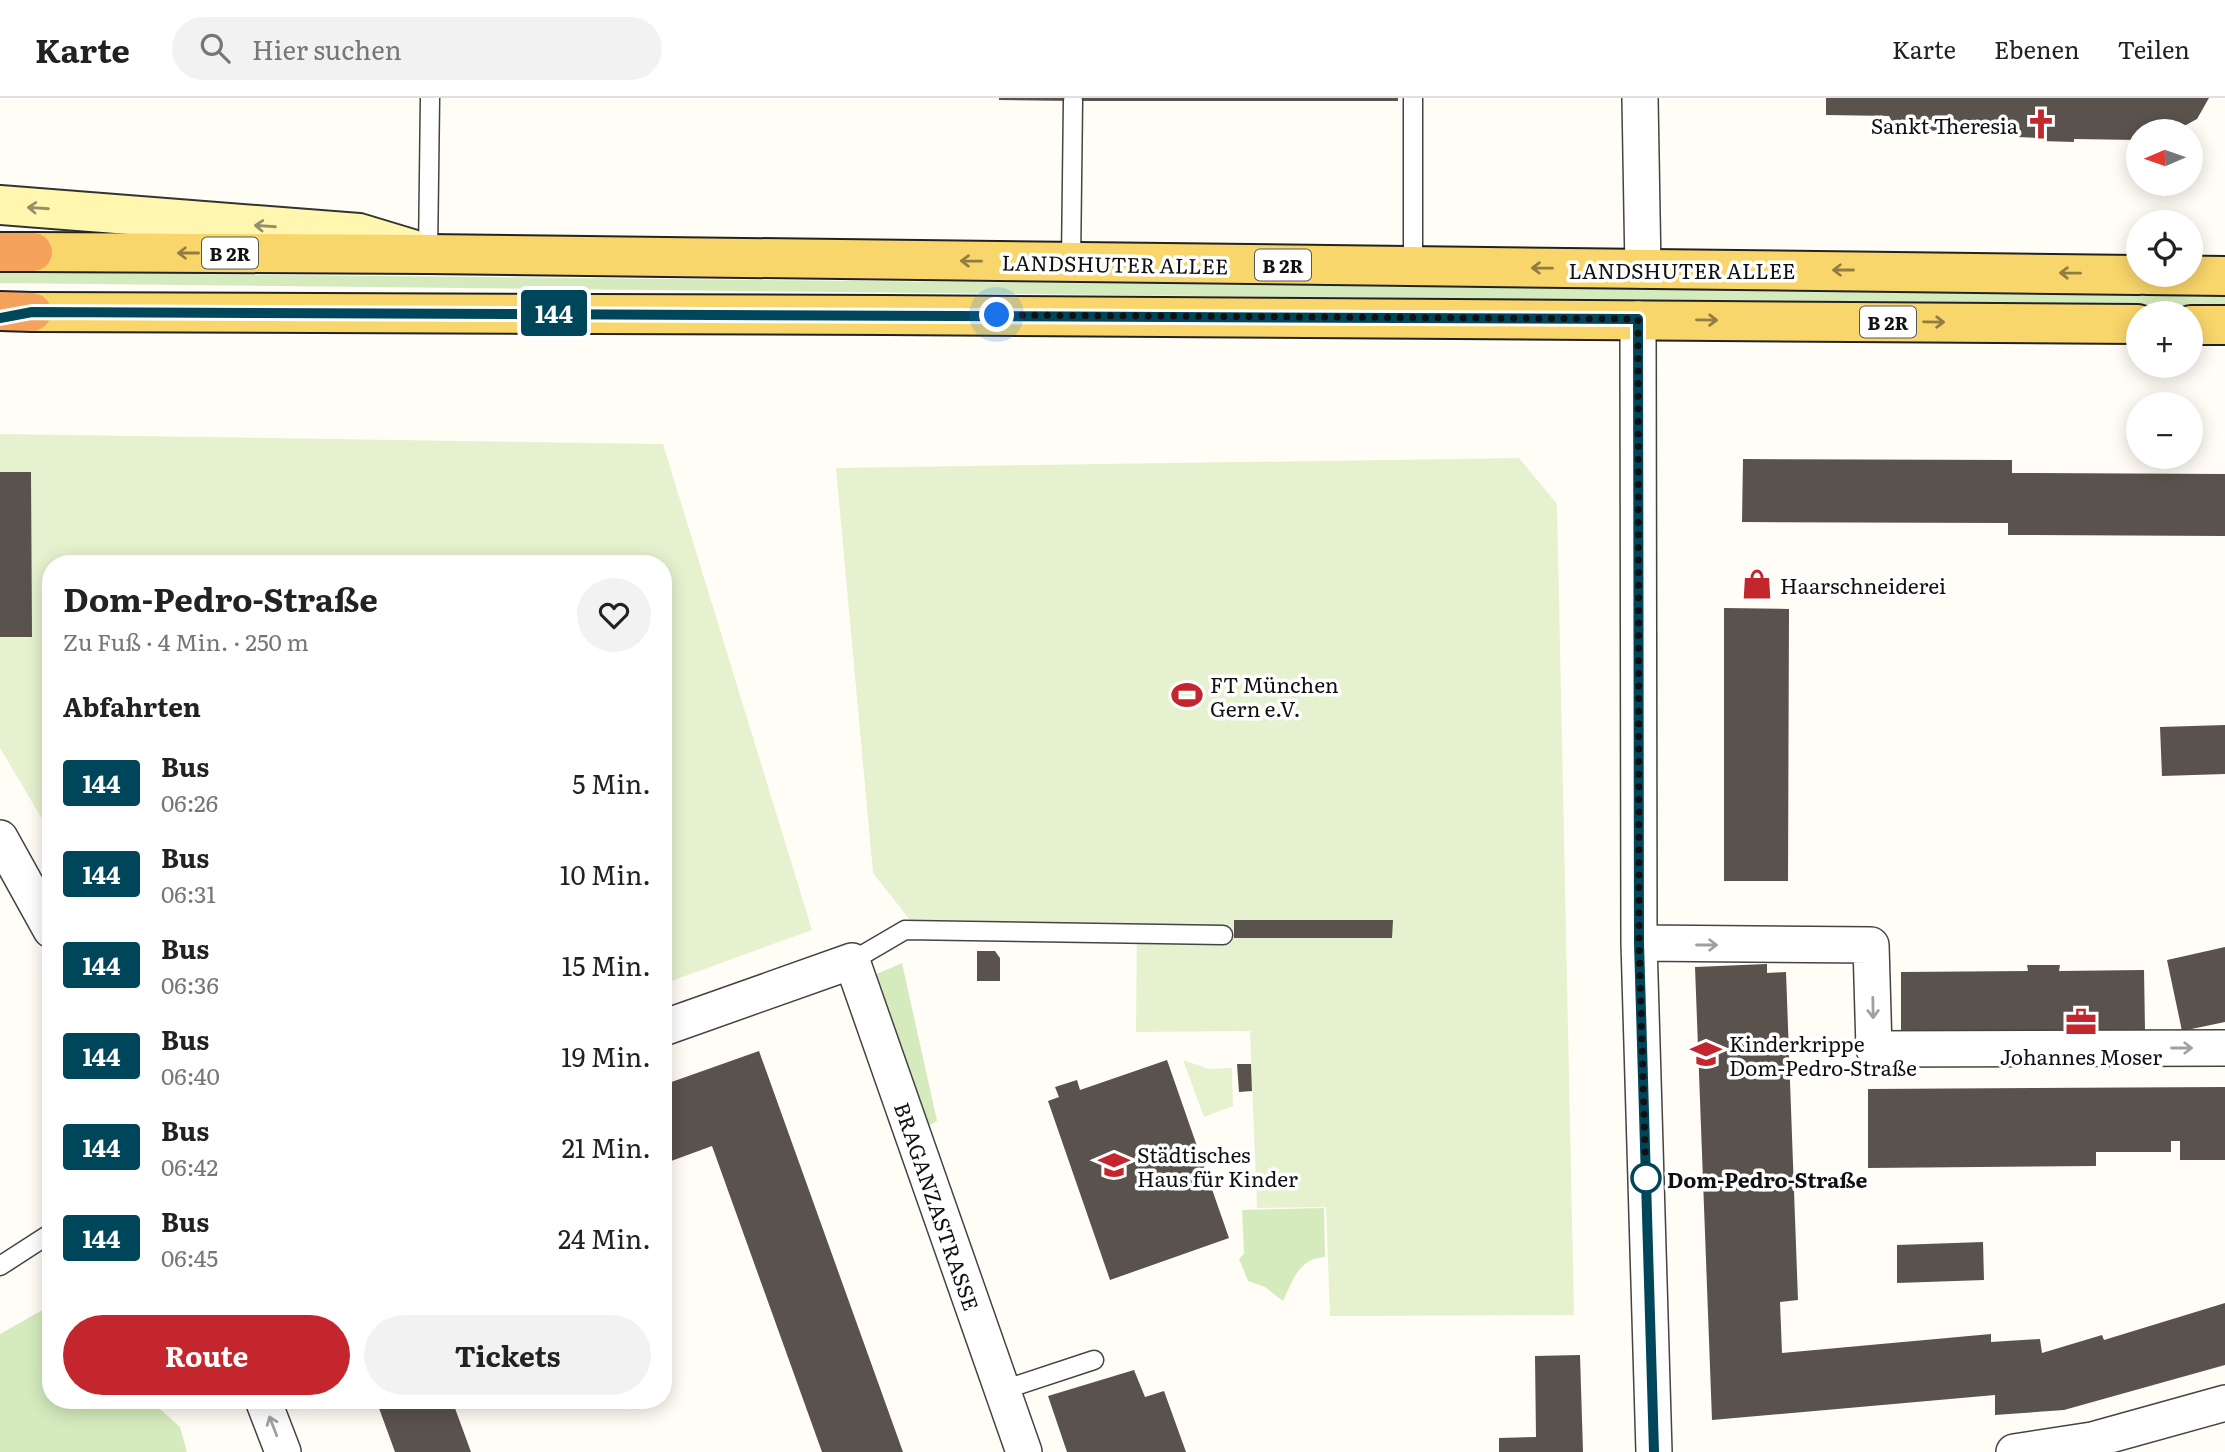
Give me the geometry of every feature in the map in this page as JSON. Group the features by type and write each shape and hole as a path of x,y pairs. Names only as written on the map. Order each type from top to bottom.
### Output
{"main road":[{"name":"LANDSHUTER ALLEE","path":"0,205 359,233 428,254"},
{"name":"LANDSHUTER ALLEE","path":"16,252 428,254 2126,275"},
{"path":"2203,276 2225,276"},
{"name":"B 2R","path":"11,313 1638,319 2126,324"},
{"path":"2203,325 2225,325"}],"street":[{"path":"1640,98 1643,270"},
{"path":"1638,319 1639,943 1654,1452"},
{"path":"0,838 42,914"},
{"path":"1639,943 1871,945 1874,1049 2225,1048"},
{"path":"672,1025 852,961"},
{"name":"BRAGANZASTRASSE","path":"852,961 1024,1452"},
{"path":"2014,1452 2092,1440 2225,1403"},
{"path":"266,1409 283,1452"}],"lane":[{"path":"428,254 430,98"},
{"path":"1413,98 1413,267"},
{"path":"1071,262 1073,101"},
{"path":"852,961 905,930 1223,935"},
{"path":"0,1266 42,1239"},
{"path":"1003,1390 1094,1360"}],"green space":[{"path":"0,272 2225,295 2225,307 2203,307 2203,301 2126,301 2126,306 0,283"},
{"path":"0,434 663,444 812,930 672,981 672,555 42,555 42,819 0,748"},
{"path":"1519,458 1557,504 1574,1315 1330,1316 1326,1207 1257,1208 1250,1031 1136,1032 1137,923 910,920 873,873 836,468"},
{"path":"902,963 937,1121 928,1126 872,976"},
{"path":"1183,1060 1209,1069 1232,1068 1233,1106 1204,1117"},
{"path":"1324,1208 1325,1257 1316,1258 1303,1266 1283,1301 1265,1287 1248,1281 1239,1259 1244,1254 1242,1210"},
{"path":"42,1310 42,1409 160,1409 180,1427 187,1452 0,1452 0,1334"}],"building":[{"path":"999,98 1398,98 1398,101 1073,101"},
{"name":"Sankt Theresia","path":"1826,98 2209,98 2197,119 2126,119 2126,140 2040,141 2040,138 2018,137 2018,132 1897,130 1889,116 1826,115"},
{"path":"1743,459 2012,460 2012,473 2225,474 2225,536 2008,535 2008,523 1742,522"},
{"path":"0,472 31,472 32,637 0,637"},
{"path":"1724,608 1789,609 1788,881 1724,881"},
{"path":"2225,725 2225,774 2162,776 2160,727"},
{"path":"1234,920 1393,920 1392,938 1234,938"},
{"path":"2225,947 2225,1022 2182,1031 2167,960"},
{"path":"977,951 995,951 1000,958 1000,981 977,981"},
{"path":"1767,964 1767,973 1786,972 1798,1300 1780,1302 1782,1353 1991,1334 1991,1342 2040,1339 2042,1353 2102,1335 2104,1340 2225,1303 2225,1365 2064,1410 1995,1415 1995,1395 1712,1420 1695,967"},
{"path":"2027,965 2060,965 2059,971 2144,970 2145,1030 1901,1032 1901,972 2028,971"},
{"path":"759,1051 903,1452 822,1452 712,1146 672,1161 672,1082"},
{"path":"1167,1060 1229,1238 1110,1280 1048,1101 1059,1097 1055,1087 1077,1080 1080,1090"},
{"path":"1237,1064 1251,1064 1252,1091 1239,1092"},
{"path":"2225,1087 2225,1160 2180,1160 2180,1141 2171,1141 2171,1152 2096,1152 2096,1166 1868,1168 1868,1089"},
{"path":"1983,1242 1984,1280 1897,1283 1897,1245"},
{"path":"1580,1355 1583,1452 1499,1452 1499,1438 1536,1437 1535,1356"},
{"path":"1134,1370 1145,1397 1164,1391 1186,1452 1067,1452 1048,1396"},
{"path":"379,1409 455,1409 471,1452 395,1452"}],"bus line":[{"name":"144","path":"0,318 32,312 1638,319 1639,943 1654,1452"}],"place":[{"name":"Sankt Theresia","path":"2041,124"},
{"name":"Haarschneiderei","path":"1757,584"},
{"name":"FT München Gern e.V.","path":"1187,695"},
{"name":"Johannes Moser","path":"2081,1022"},
{"name":"Kinderkrippe Dom-Pedro-Straße","path":"1706,1054"},
{"name":"Städtisches Haus für Kinder","path":"1114,1165"},
{"name":"Dom-Pedro-Straße","path":"1646,1178"}],"route":[{"path":"997,315 1638,319 1639,943 1646,1182 1646,1178"}]}
